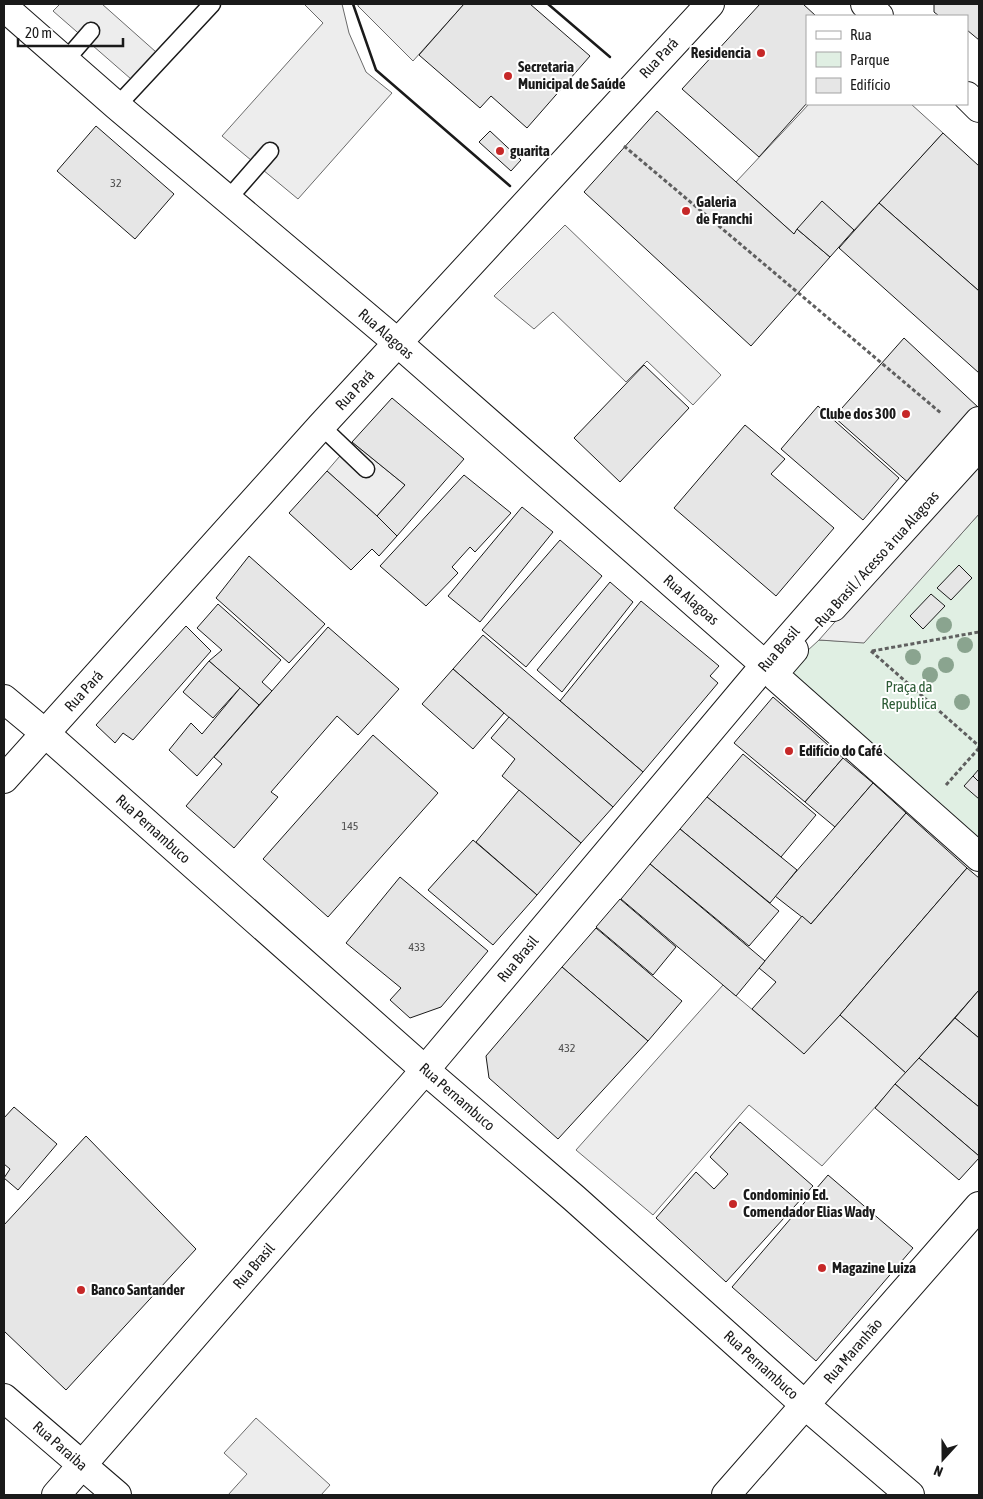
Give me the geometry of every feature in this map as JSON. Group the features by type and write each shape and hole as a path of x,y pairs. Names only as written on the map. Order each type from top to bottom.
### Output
{"street":[{"name":"Rua Pará","path":"4,779 321,426 710,4"},
{"path":"865,4 878,15"},
{"name":"Rua Alagoas","path":"4,6 117,106 398,343 770,669 979,857"},
{"path":"968,97 979,108"},
{"name":"Rua Brasil","path":"56,1495 975,434"},
{"name":"Rua Pernambuco","path":"4,699 46,734 424,1070 581,1204 805,1405 910,1495"},
{"name":"Rua Maranhão","path":"726,1495 979,1206"},
{"name":"Rua Paraiba","path":"4,1398 117,1495"}],"lane":[{"path":"117,106 212,4"},
{"path":"65,61 91,31"},
{"path":"228,199 270,151"},
{"path":"321,426 366,469"}],"path":[{"path":"598,125 975,434"},
{"path":"925,809 979,747 871,651 979,632"}],"green space":[{"name":"Praça da Republica","path":"979,514 979,856 781,675 819,640 864,642"}],"shaded area":[{"path":"60,4 102,4 156,52 131,79 53,11"},
{"path":"304,4 342,4 349,33 366,72 392,93 298,199 222,136 323,23"},
{"path":"358,4 464,4 413,61"},
{"path":"808,105 912,105 943,133 854,230 822,202 794,234 736,182"},
{"path":"565,225 721,375 693,405 647,361 626,382 553,312 534,329 494,296"},
{"path":"352,442 405,485 377,516 327,471"},
{"path":"979,458 979,514 864,643 819,640"},
{"path":"723,985 804,1053 840,1015 906,1073 822,1166 749,1105 653,1215 576,1150"},
{"path":"256,1418 330,1485 321,1495 228,1495 247,1474 224,1453"}],"building":[{"name":"Secretaria Municipal de Saúde","path":"464,4 530,4 590,56 527,128 491,96 480,108 419,55"},
{"name":"Residencia","path":"760,4 803,4 815,15 806,15 806,104 759,157 682,89"},
{"path":"979,4 979,40 968,31 968,15 938,15 934,12 934,5"},
{"name":"Galeria de Franchi","path":"657,111 794,234 797,229 830,257 751,346 584,192"},
{"path":"96,126 174,194 135,239 57,171"},
{"name":"guarita","path":"490,131 521,160 511,171 479,142"},
{"path":"943,133 979,166 979,291 879,203"},
{"path":"822,201 854,230 830,257 797,229"},
{"path":"879,203 979,291 979,373 839,248"},
{"name":"Clube dos 300","path":"904,338 979,408 911,485 834,417"},
{"path":"644,365 689,408 620,482 574,438"},
{"path":"392,398 464,459 397,536 377,516 405,485 352,442"},
{"path":"818,406 899,478 863,520 781,449"},
{"path":"745,425 785,459 771,474 834,528 776,596 674,508"},
{"path":"327,471 397,536 379,556 372,549 351,570 289,513"},
{"path":"464,475 511,513 475,552 470,547 452,567 458,573 426,606 380,566"},
{"path":"522,507 553,532 480,622 448,596"},
{"path":"560,540 602,576 526,667 482,630"},
{"path":"249,556 325,624 289,663 216,598"},
{"path":"959,565 972,578 951,600 937,588"},
{"path":"610,582 633,602 562,692 537,670"},
{"path":"931,594 945,606 923,629 910,616"},
{"path":"641,601 719,666 710,676 718,683 643,772 560,701"},
{"path":"218,604 281,660 262,682 272,691 259,705 209,661 222,650 197,628"},
{"path":"186,626 211,651 133,740 123,733 115,743 96,725"},
{"path":"328,627 399,689 358,735 337,716 271,792 278,797 234,848 186,806 222,764 214,757"},
{"path":"483,635 643,772 613,807 453,669"},
{"path":"209,661 240,688 213,718 183,692"},
{"path":"453,669 504,713 473,749 422,704"},
{"path":"240,688 259,705 197,776 169,750 191,723 202,734"},
{"name":"Edifício do Café","path":"773,697 843,758 805,802 734,743"},
{"path":"509,717 613,807 581,843 502,776 515,759 491,738"},
{"path":"373,735 438,793 328,917 263,859"},
{"path":"743,754 816,815 781,857 707,797"},
{"path":"843,758 873,783 835,827 805,802"},
{"path":"979,769 979,782 973,776"},
{"path":"973,776 979,782 979,799 964,786"},
{"path":"873,783 906,813 811,924 775,896"},
{"path":"519,790 581,843 537,895 476,842"},
{"path":"707,797 797,870 770,903 680,829"},
{"path":"906,813 967,868 804,1054 752,1009 776,982 759,968 802,916 811,924"},
{"path":"680,829 779,911 749,946 650,864"},
{"path":"473,840 537,895 493,945 428,890"},
{"path":"650,864 765,961 736,996 621,899"},
{"path":"967,868 979,878 979,990 906,1073 840,1015"},
{"path":"400,877 488,951 441,1007 410,1018 390,1000 401,988 346,943"},
{"path":"620,899 676,947 653,975 596,927"},
{"path":"596,928 682,1001 648,1041 562,967"},
{"path":"562,967 648,1041 558,1139 489,1078 486,1056"},
{"path":"979,990 979,1038 955,1018"},
{"path":"955,1018 979,1038 979,1107 919,1058"},
{"path":"919,1058 979,1107 979,1156 895,1084"},
{"path":"895,1084 979,1156 959,1180 875,1108"},
{"path":"14,1107 57,1144 18,1190 4,1178 10,1169 4,1164 4,1118"},
{"name":"Condominio Ed. Comendador Elias Wady","path":"740,1122 813,1186 726,1282 656,1218 696,1172 714,1189 728,1174 710,1157"},
{"name":"Banco Santander","path":"86,1136 196,1249 66,1390 4,1331 4,1225"},
{"name":"Magazine Luiza","path":"828,1175 913,1248 816,1361 732,1287"}],"wall":[{"path":"353,4 376,70 510,186"},
{"path":"548,4 610,57"}],"place":[{"name":"Residencia","path":"761,53"},
{"name":"Secretaria Municipal de Saúde","path":"508,76"},
{"name":"guarita","path":"500,151"},
{"name":"Galeria de Franchi","path":"686,211"},
{"name":"Clube dos 300","path":"906,414"},
{"name":"Edifício do Café","path":"789,751"},
{"name":"Condominio Ed. Comendador Elias Wady","path":"733,1204"},
{"name":"Magazine Luiza","path":"822,1268"},
{"name":"Banco Santander","path":"81,1290"}]}
